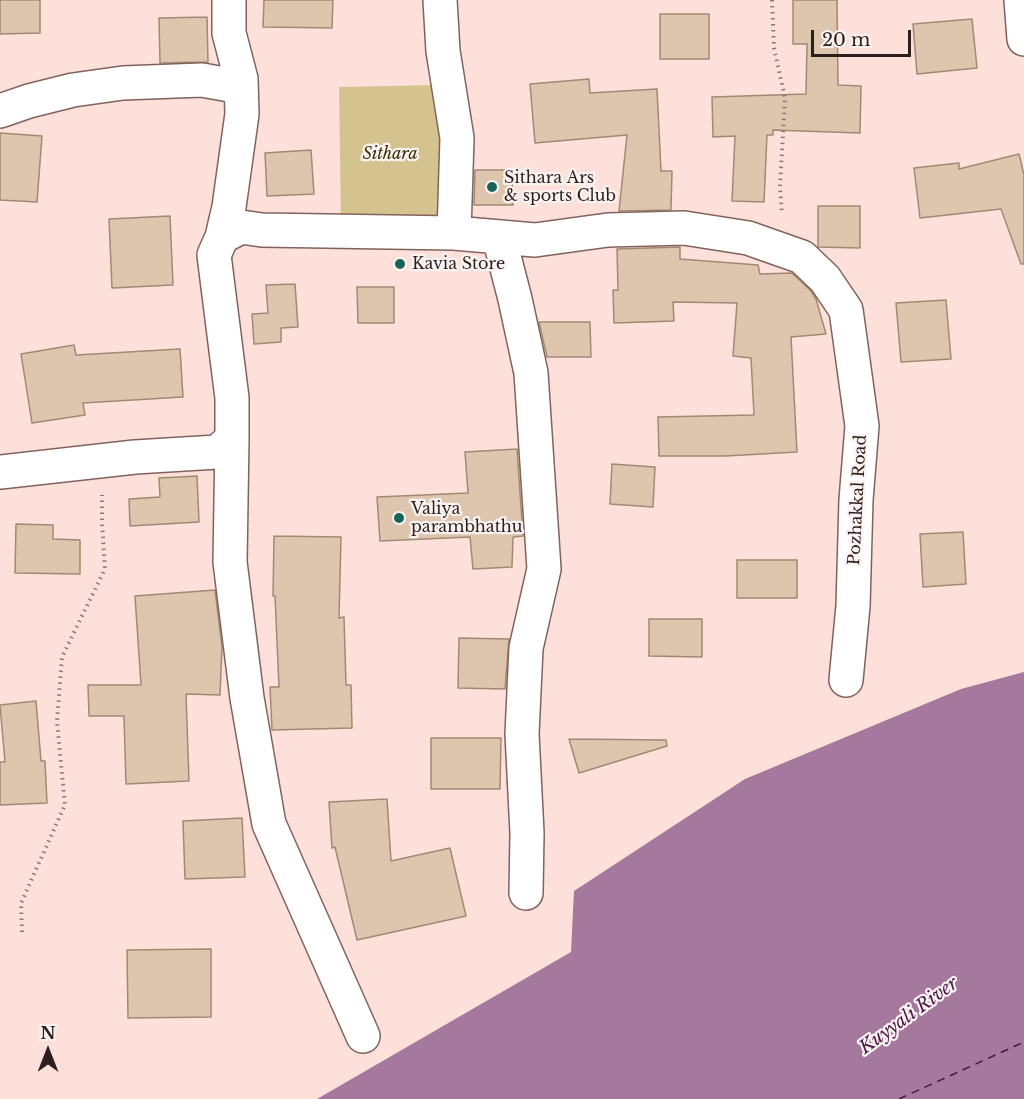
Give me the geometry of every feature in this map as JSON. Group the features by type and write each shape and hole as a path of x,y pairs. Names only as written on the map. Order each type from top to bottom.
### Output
{"street":[{"path":"229,0 229,33 241,79 242,114 229,207 222,237 214,255 232,398 231,562 247,698 268,824 363,1036"},
{"path":"440,0 443,51 457,138 454,233"},
{"path":"1021,0 1024,39"},
{"path":"0,111 73,90 123,83 202,80 241,87"},
{"name":"Pozhakkal Road","path":"222,237 241,227 262,230 454,233 535,240 609,230 684,228 748,238 802,257 825,279 846,310 862,426 856,500 853,606 846,680"},
{"path":"499,237 531,374 544,569 526,648 522,734 527,833 526,893"},
{"path":"0,472 135,457 217,452 232,439"}],"path":[{"path":"772,0 774,48 785,98 780,187 784,250"},
{"path":"22,932 21,903 65,805 57,722 62,657 105,569 102,461"}],"green space":[{"name":"Sithara","path":"439,85 441,220 341,222 339,87"}],"water":[{"name":"Kuyyali River","path":"1024,672 1024,1099 317,1099 571,952 574,891 745,779 961,689"}],"building":[{"path":"0,0 40,0 40,33 0,34"},
{"path":"264,0 333,0 332,28 263,27"},
{"path":"793,0 837,0 838,85 861,86 860,133 773,130 773,135 767,135 764,202 732,201 735,136 713,137 712,97 806,94 807,44 793,44"},
{"path":"660,14 709,14 709,59 660,59"},
{"path":"207,17 208,62 160,63 159,18"},
{"path":"972,19 977,68 917,74 913,24"},
{"path":"589,79 590,93 657,89 661,171 672,171 671,210 619,211 627,135 535,143 530,84"},
{"path":"0,133 42,136 37,202 0,200"},
{"path":"311,150 314,194 267,196 265,153"},
{"path":"1019,154 1024,175 1024,264 1021,264 1001,209 920,218 914,168 959,163 959,169"},
{"name":"Sithara Ars & sports Club","path":"475,170 512,170 513,205 474,205"},
{"path":"818,206 860,206 860,248 818,247"},
{"path":"170,216 173,285 112,288 109,219"},
{"path":"680,247 680,259 758,265 760,274 792,273 816,299 826,334 791,337 797,452 726,456 659,456 658,417 754,415 751,358 733,356 737,303 673,302 674,321 614,323 613,290 618,290 617,249"},
{"path":"295,284 298,327 281,328 281,342 254,344 252,314 268,313 266,285"},
{"path":"357,287 394,287 394,323 358,323"},
{"path":"946,300 951,359 901,362 896,303"},
{"path":"539,322 590,322 591,357 547,357"},
{"path":"74,345 76,355 180,349 183,397 83,403 85,415 32,423 21,354"},
{"path":"517,449 523,536 513,537 512,567 473,569 470,537 380,541 377,497 468,493 465,452"},
{"path":"612,464 655,467 653,507 610,504"},
{"path":"197,476 199,522 130,526 129,499 160,497 159,478"},
{"path":"16,524 53,525 53,539 80,540 80,574 15,573"},
{"path":"963,532 966,584 923,587 920,534"},
{"path":"274,536 341,537 339,618 344,617 346,685 351,685 352,728 272,730 270,687 279,687 275,596 273,596"},
{"path":"737,560 797,560 797,598 737,598"},
{"path":"215,590 222,647 220,695 186,694 189,781 126,784 124,716 89,716 88,685 141,685 135,596"},
{"path":"649,619 702,619 702,657 649,656"},
{"path":"459,638 509,639 505,689 458,688"},
{"path":"36,701 41,761 45,761 47,803 0,805 0,762 5,762 0,705"},
{"path":"431,738 501,738 500,789 431,789"},
{"path":"569,739 666,740 667,746 579,773"},
{"path":"387,799 391,861 450,848 466,916 357,940 335,847 332,848 329,802"},
{"path":"242,818 245,877 185,879 183,821"},
{"path":"211,949 211,1017 128,1018 127,950"}],"ferry route":[{"path":"899,1099 1024,1042"}],"place":[{"name":"Sithara Ars & sports Club","path":"492,187"},
{"name":"Kavia Store","path":"400,264"},
{"name":"Valiya parambhathu","path":"399,518"}]}
